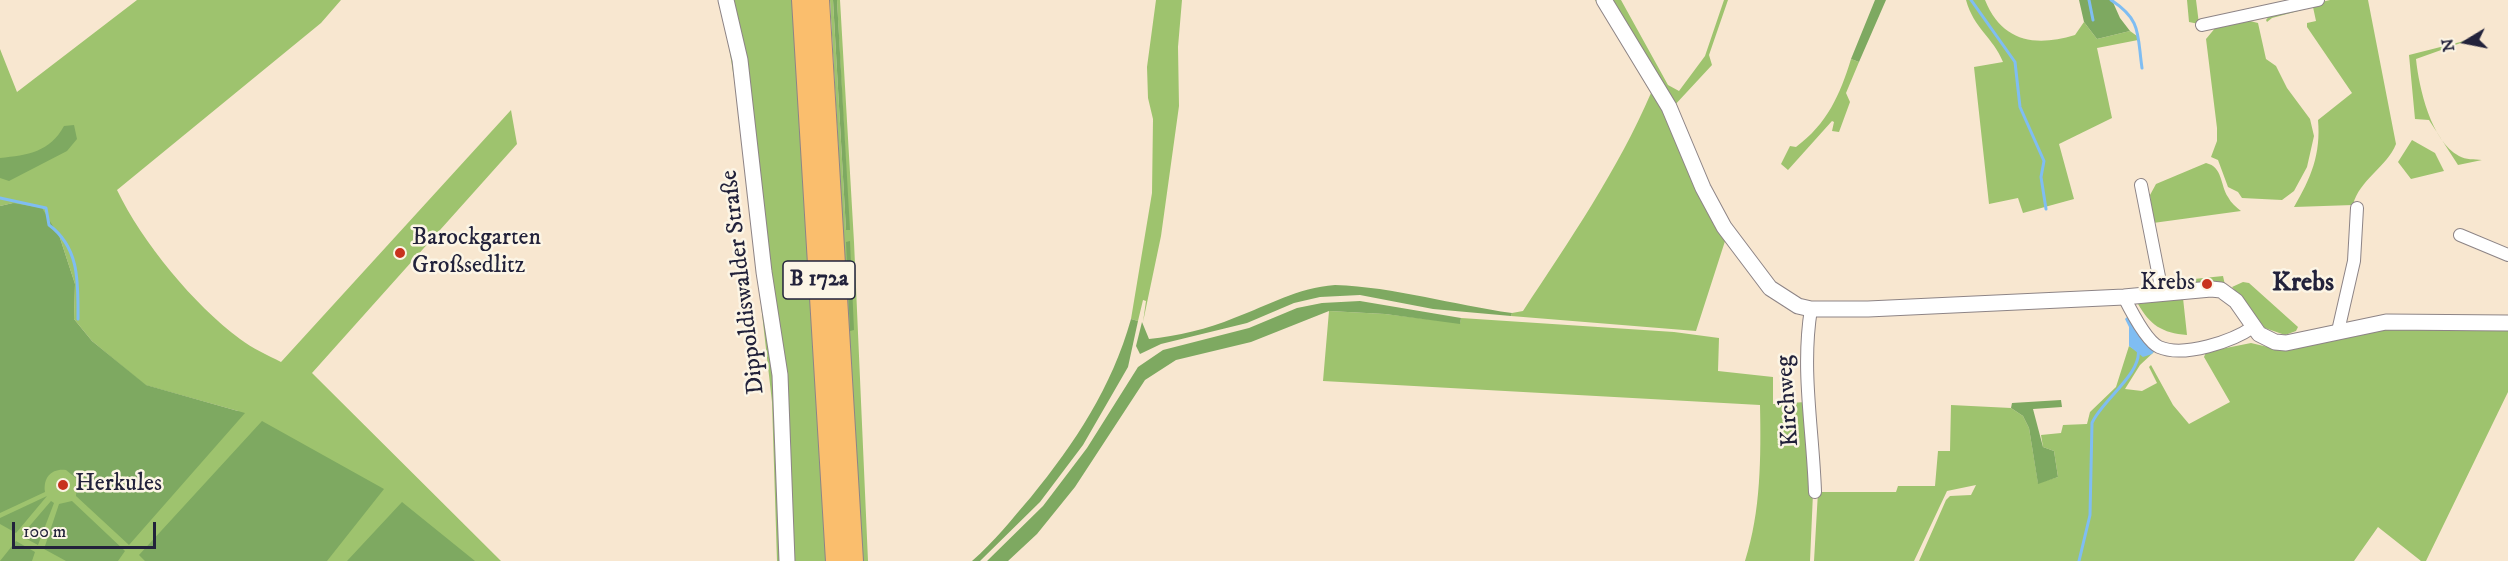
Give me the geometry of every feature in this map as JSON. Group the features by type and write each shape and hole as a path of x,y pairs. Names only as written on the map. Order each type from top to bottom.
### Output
{"highway":[{"name":"B 172a","path":"802,0 836,561"},
{"name":"B 172a","path":"819,0 853,561"}],"street":[{"name":"Dippoldiswalder Straße","path":"726,0 740,60 764,272 780,375 787,561"},
{"path":"1604,0 1669,107 1703,188 1734,241 1770,288 1798,306 1811,309 1869,309 2124,297 2211,289 2221,291 2236,301 2259,334 2275,342 2286,343 2386,322 2508,322"},
{"path":"2202,25 2318,0"},
{"path":"2141,185 2162,292"},
{"path":"2338,331 2354,261 2357,208"},
{"path":"2460,235 2508,255"},
{"path":"2124,297 2158,347 2178,350 2210,346 2242,334 2253,327"},
{"name":"Kirchweg","path":"1811,309 1805,374 1813,433 1815,492"}],"green space":[{"path":"137,0 341,0 321,23 117,190 140,230 187,291 240,339 281,362 511,110 517,144 312,373 501,561 0,561 0,495 67,460 238,411 145,385 92,341 74,319 75,284 60,238 13,203 0,206 0,49 17,92"},
{"path":"718,0 721,0 732,45 774,371 782,561 777,561 772,402 739,110 729,47"},
{"path":"729,0 794,0 827,561 790,561 788,459"},
{"path":"830,0 833,0 846,230 849,230 837,0 840,0 854,242 868,561 862,561"},
{"path":"833,0 837,0 850,230 846,230"},
{"path":"1156,0 1182,0 1178,47 1179,106 1161,236 1143,322 1146,301 1143,300 1138,321 1131,319 1152,193 1153,119 1148,98 1147,67"},
{"path":"1595,0 1600,0 1668,111 1726,238 1696,331 1511,316 1512,313 1523,311 1575,232 1624,150 1651,93"},
{"path":"1609,0 1621,0 1668,85 1679,91 1705,56 1724,0 1728,0 1709,55 1712,65 1673,107"},
{"path":"1875,0 1886,0 1859,62 1851,59"},
{"path":"1966,0 1985,0 2001,25 2010,33 2021,38 2060,39 2075,35 2084,22 2097,39 2130,31 2137,36 2138,40 2097,48 2112,118 2059,144 2074,199 2023,213 2018,198 1989,204 1974,67 2003,62 1969,10"},
{"path":"2079,0 2112,0 2120,18 2130,31 2097,39 2084,22"},
{"path":"2187,0 2196,0 2199,24 2189,22"},
{"path":"2330,0 2368,0 2396,144 2386,160 2361,188 2353,205 2294,207 2314,165 2318,144 2318,120 2352,93 2307,27 2307,23 2316,21 2313,7 2272,18 2267,22 2266,20 2271,14"},
{"path":"2250,21 2258,23 2266,59 2276,66 2287,88 2310,119 2314,136 2307,167 2294,191 2282,200 2242,198 2238,192 2228,187 2218,160 2211,157 2217,141 2217,128 2206,39 2216,27"},
{"path":"2472,39 2416,59 2428,113 2440,137 2429,120 2415,119 2409,55"},
{"path":"1851,59 1859,62 1846,93 1850,102 1839,132 1832,131 1834,122 1832,121 1788,170 1781,164 1790,146 1796,147 1824,119 1837,97"},
{"path":"74,125 77,139 67,151 9,181 0,178 0,158 37,151 52,142 64,126"},
{"path":"2441,139 2459,156 2482,160 2458,165"},
{"path":"2412,140 2435,153 2444,171 2411,179 2398,162"},
{"path":"2206,163 2218,172 2229,199 2241,211 2153,223 2150,195 2156,184"},
{"path":"13,203 42,208 60,238 75,284 74,319 92,341 146,385 245,413 129,545 76,496 77,479 66,470 57,470 47,478 45,492 0,513 0,206"},
{"path":"850,241 854,330 850,331 846,242"},
{"path":"2223,276 2225,285 2169,286 2165,282"},
{"path":"2243,282 2249,283 2298,327 2296,331 2285,335 2265,328 2232,287"},
{"path":"1335,285 1380,289 1512,313 1511,316 1433,309 1360,295 1320,297 1294,303 1247,323 1161,344 1140,354 1136,346 1142,322 1149,339 1181,334 1224,322 1296,293"},
{"path":"2183,298 2187,335 2158,327 2152,323 2138,304"},
{"path":"1360,301 1461,318 1460,324 1385,314 1329,311 1251,342 1176,360 1145,380 1075,487 1037,534 1008,561 987,561 1043,506 1087,448 1138,367 1163,350 1249,328 1297,308 1322,303"},
{"path":"1329,311 1385,314 1460,323 1461,318 1674,332 1719,338 1718,371 1773,377 1773,404 1806,402 1813,493 1810,561 1745,561 1757,503 1760,464 1760,405 1323,381"},
{"path":"1131,319 1138,321 1128,367 1083,445 1040,502 980,561 972,561 1031,497 1077,435 1114,368"},
{"path":"2392,326 2508,328 2508,392 2426,561 2421,561 2378,527 2354,561 1919,561 1946,500 1950,496 1971,495 1976,485 1947,491 1914,561 1814,561 1818,492 1896,492 1898,486 1935,486 1938,451 1950,451 1951,405 2011,408 2023,416 2029,428 2038,483 2058,477 2054,451 2043,447 2041,435 2061,433 2063,425 2087,424 2090,412 2116,387 2129,346 2139,352 2155,351 2140,365 2125,389 2142,391 2157,383 2149,367 2151,365 2173,405 2189,424 2230,402 2204,357 2206,352 2251,343 2272,348"},
{"path":"2061,400 2062,407 2033,409 2043,447 2054,451 2058,477 2038,484 2029,428 2023,416 2011,408 2012,403"},
{"path":"262,421 384,489 327,561 145,561 139,555"},
{"path":"47,496 16,533 0,524 0,518"},
{"path":"51,501 54,503 38,545 21,536"},
{"path":"72,501 125,551 118,561 66,561 44,549 59,504"},
{"path":"402,502 475,561 347,561"},
{"path":"16,541 35,552 32,561 0,561"}],"water":[{"path":"2129,315 2155,350 2152,354 2143,357 2129,346 2129,327 2125,319"}],"waterway":[{"path":"1971,0 2015,62 2020,107 2044,161 2041,177 2046,209"},
{"path":"2089,0 2093,20"},
{"path":"2111,0 2121,7 2133,21 2138,37 2142,68"},
{"path":"0,198 46,208 49,225 67,244 72,255 77,280 78,319"},
{"path":"2079,561 2090,515 2092,423 2134,368 2138,358 2138,349"}],"place":[{"name":"Barockgarten Großsedlitz","path":"400,253"},
{"name":"Krebs","path":"2207,284"},
{"name":"Herkules","path":"63,485"}],"district":[{"name":"Krebs","path":"2303,284"}]}
